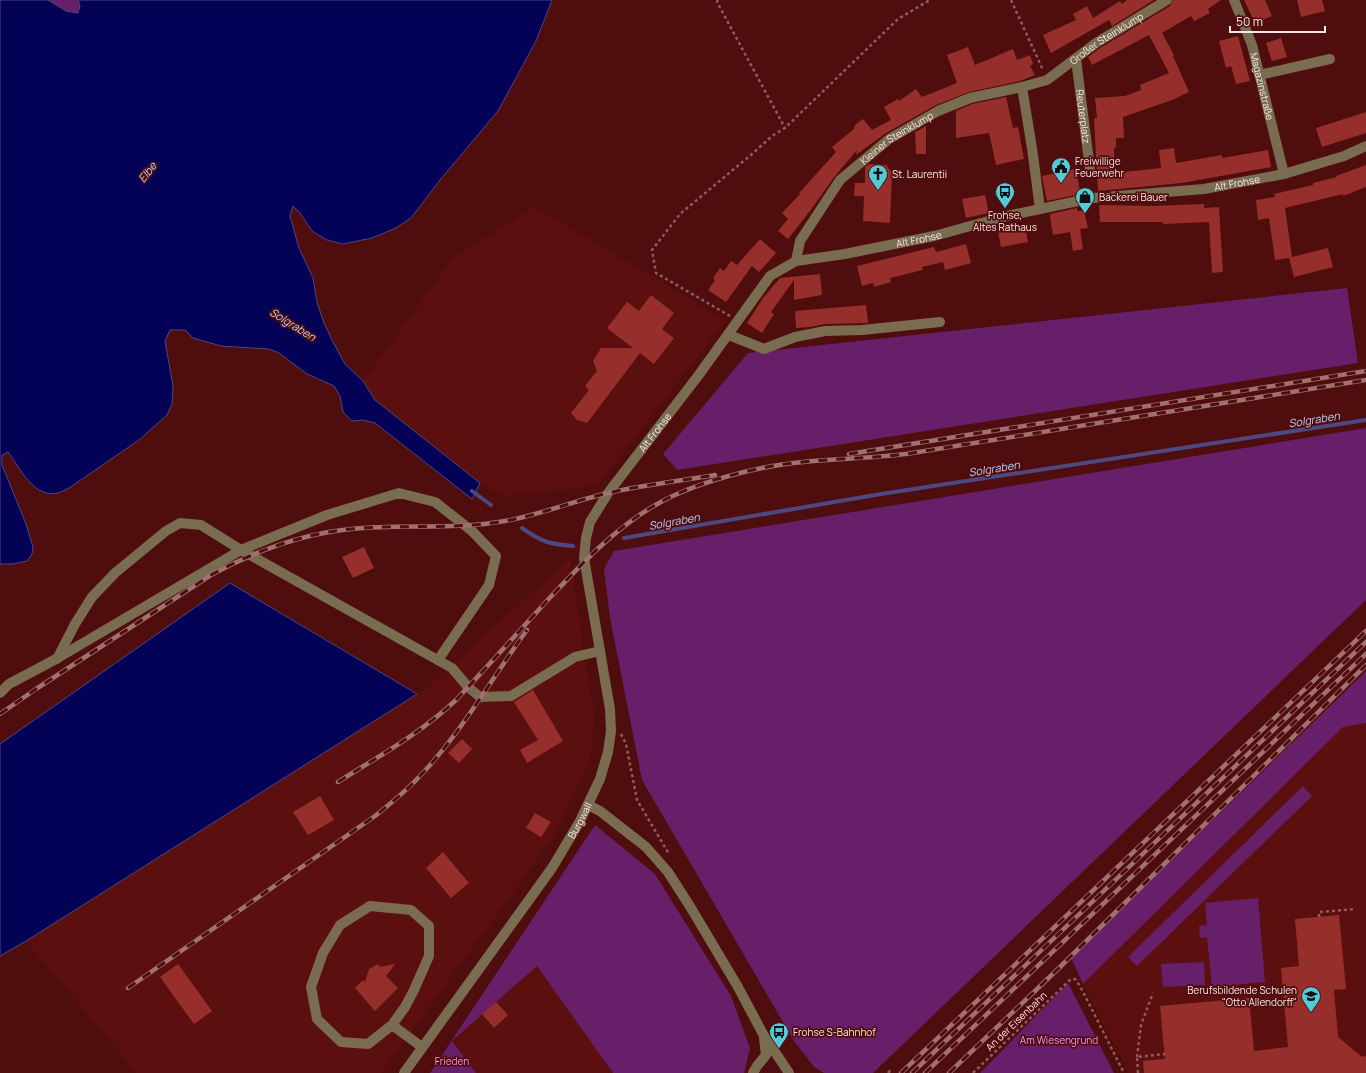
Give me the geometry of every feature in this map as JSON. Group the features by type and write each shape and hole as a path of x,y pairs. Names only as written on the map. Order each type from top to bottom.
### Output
{"street":[{"name":"Großer Steinklump","path":"1047,80 1096,43 1167,0"},
{"name":"Magazinstraße","path":"1234,0 1252,45 1284,174"},
{"name":"Reuterplatz","path":"1076,59 1090,169"},
{"path":"1259,75 1330,59"},
{"name":"Kleiner Steinklump","path":"796,261 800,240 840,180 889,139 938,111 970,98 1047,80"},
{"path":"1022,87 1040,209"},
{"name":"Alt Frohse","path":"590,522 608,493 729,335 770,276 796,261 845,254 934,236 1007,216 1092,198 1204,189 1284,174 1344,156 1366,146"},
{"path":"729,335 764,349 795,337 825,331 862,330 940,322"},
{"path":"0,693 9,684 56,659 241,550 327,515 399,493 435,502 472,531 496,556 489,585 438,660"},
{"name":"Burgwall","path":"404,1073 552,868 577,827 600,779 608,752 610,709 584,558 586,538 590,522"},
{"path":"56,659 92,597 115,572 166,530 180,523 201,525 241,550 452,668 468,687 480,696 511,696 574,657 600,651"},
{"path":"588,805 600,811 646,847 668,872 738,987 763,1034 789,1073"},
{"path":"370,906 411,910 429,926 429,956 411,996 392,1024 368,1044 341,1042 317,1019 311,987 323,953 340,925 370,906"},
{"path":"392,1024 422,1047"},
{"path":"753,1073 766,1055 763,1034"}],"path":[{"path":"718,0 716,2 785,128"},
{"path":"739,321 656,274 652,250 680,214 772,136 785,128 898,19 930,0"},
{"path":"1011,0 1047,80"},
{"path":"1319,917 1319,912 1356,909"},
{"name":"An der Eisenbahn","path":"973,1073 1070,980 1075,979 1124,1073"},
{"path":"1138,1073 1137,1057 1141,1025 1153,993"},
{"path":"1137,1057 1164,1054"}],"shaded area":[{"path":"534,207 653,276 726,321 597,486 504,496 480,483 375,400 363,381 454,257"},
{"path":"570,558 594,718 591,757 553,838 381,1073 137,1073 26,941 428,687"},
{"path":"1366,723 1366,1073 1129,1073 1083,984 1343,727"},
{"path":"538,965 613,1073 476,1073 452,1041"}],"green space":[{"path":"48,0 78,0 80,6 78,13 66,11"},
{"path":"1347,288 1358,363 677,470 663,454 748,353"},
{"path":"1366,428 1366,600 873,1073 824,1073 814,1067 794,1041 642,780 610,618 604,569 614,551"},
{"path":"1366,671 1366,723 1343,727 1083,984 1071,958"},
{"path":"1303,786 1312,796 1137,966 1128,957"},
{"name":"Frieden","path":"595,825 655,874 731,996 750,1048 744,1073 613,1073 537,966 452,1041 476,1073 430,1073"},
{"path":"1258,898 1265,982 1212,987 1207,937 1200,938 1199,926 1207,925 1205,903"},
{"path":"1204,962 1205,985 1163,987 1161,964"},
{"name":"Am Wiesengrund","path":"1068,983 1114,1073 980,1073"}],"water":[{"name":"Elbe","path":"0,0 48,0 66,11 78,13 80,6 78,0 552,0 536,41 498,111 440,180 411,218 396,228 372,238 343,244 327,240 312,231 300,213 293,206 290,216 299,248 313,278 317,302 324,323 345,364 363,381 375,400 480,483 472,499 375,423 363,420 352,421 343,412 340,396 334,386 307,374 279,353 269,349 221,346 193,338 185,330 170,330 165,341 173,386 172,404 167,415 139,440 69,488 58,493 49,494 35,487 28,481 8,452 2,455 2,465 26,524 33,547 32,554 27,561 13,564 0,564"},
{"path":"230,583 417,694 0,956 0,744"}],"building":[{"path":"1127,0 1154,0 1112,26 1109,20 1051,53 1043,35 1076,20 1073,14 1087,6 1093,18 1120,1 1122,4"},
{"path":"1173,0 1221,0 1208,9 1210,13 1194,21 1191,16 1162,33 1174,55 1173,56 1189,92 1172,100 1123,117 1124,138 1116,138 1116,148 1114,148 1115,173 1161,168 1159,150 1174,148 1176,163 1222,155 1222,158 1268,150 1271,167 1182,183 1098,191 1094,118 1097,118 1095,98 1125,96 1141,90 1140,85 1169,73 1149,35 1092,65 1088,57 1100,48 1170,6"},
{"path":"1244,0 1265,0 1272,16 1255,23"},
{"path":"1297,0 1322,0 1325,11 1301,17"},
{"path":"1238,36 1250,81 1236,84 1231,66 1226,68 1219,41"},
{"path":"1281,38 1287,57 1272,61 1266,43"},
{"path":"968,47 975,65 1013,49 1017,60 1030,55 1033,64 1030,66 1035,75 1020,81 969,92 936,105 886,133 856,155 857,150 835,176 788,239 778,231 788,219 782,213 836,152 832,147 855,128 854,126 863,119 872,130 891,120 884,107 898,99 899,101 916,89 922,97 957,83 947,55"},
{"path":"1006,97 1013,128 1018,127 1024,159 996,165 989,133 956,138 956,111 972,104"},
{"path":"1366,112 1366,133 1322,147 1316,128"},
{"path":"926,126 926,154 916,154 915,132"},
{"name":"St. Laurentii","path":"869,164 886,165 892,173 890,223 863,221 864,196 854,196 855,183 865,183 865,167"},
{"path":"1366,165 1366,187 1343,196 1343,194 1285,208 1292,257 1328,248 1333,267 1294,277 1289,258 1275,260 1269,218 1258,220 1256,200 1275,197 1274,194 1313,185 1313,183 1337,177 1336,176"},
{"path":"1076,169 1080,192 1075,193 1076,195 1047,201 1042,176"},
{"path":"985,195 989,213 966,218 962,199"},
{"path":"1204,204 1204,208 1219,207 1223,272 1212,273 1209,222 1163,224 1163,222 1100,222 1099,205 1154,206"},
{"path":"1077,208 1077,211 1084,211 1088,228 1080,229 1083,249 1073,251 1070,232 1053,235 1050,214"},
{"path":"1025,226 1028,242 1001,247 998,232"},
{"path":"760,239 776,253 759,272 752,266 726,302 708,290 715,280 713,278 720,268 724,271 731,261 737,265"},
{"path":"966,244 971,263 945,270 943,262 922,267 923,270 890,278 891,282 874,287 873,283 862,286 857,266 934,247 936,252"},
{"path":"820,274 822,295 794,300 794,280 771,312 774,314 762,333 747,323 763,298 780,278"},
{"path":"651,295 674,313 662,329 674,338 654,364 640,353 587,423 577,420 571,413 589,390 585,386 597,371 593,361 601,348 633,348 607,328 627,302 639,311"},
{"path":"866,305 868,323 825,324 796,328 795,311"},
{"path":"364,547 374,568 353,578 342,557"},
{"path":"533,690 563,741 527,763 520,750 538,740 514,702"},
{"path":"462,739 472,749 459,763 448,753"},
{"path":"320,796 334,820 308,835 293,812"},
{"path":"535,813 551,822 541,837 526,828"},
{"path":"443,852 469,883 451,898 426,868"},
{"path":"1339,915 1346,989 1334,990 1338,1037 1362,1057 1366,1056 1366,1073 1144,1073 1143,1061 1165,1059 1160,1006 1249,998 1254,1051 1288,1047 1281,968 1299,966 1295,919"},
{"path":"178,964 212,1011 194,1024 160,977"},
{"path":"378,964 380,967 395,964 386,976 398,988 375,1011 355,988 363,980 365,982 369,969"},
{"path":"496,1002 508,1015 494,1028 482,1014"}],"waterway":[{"name":"Solgraben","path":"624,538 881,494 1366,420"},
{"name":"Solgraben","path":"472,491 491,505"},
{"name":"Solgraben","path":"522,528 546,542 573,546"}],"railway":[{"path":"849,454 1366,371"},
{"path":"338,782 414,734 443,712 456,700 544,604 608,539 652,507 691,488 733,475 798,462 906,454 1366,380"},
{"path":"0,714 211,575 244,558 296,539 332,531 351,529 486,524 531,515 608,493 648,485 715,475"},
{"path":"128,988 375,816 403,793 434,761 462,725 527,630"},
{"path":"901,1073 1366,631"},
{"path":"912,1073 1366,642"},
{"path":"925,1073 1366,654"},
{"path":"949,1073 1059,968 1366,665"}],"place":[{"name":"Freiwillige Feuerwehr","path":"1061,184"},
{"name":"St. Laurentii","path":"878,191"},
{"name":"Frohse, Altes Rathaus","path":"1005,209"},
{"name":"Bäckerei Bauer","path":"1085,214"},
{"name":"Berufsbildende Schulen \"Otto Allendorff\"","path":"1311,1013"},
{"name":"Frohse S-Bahnhof","path":"779,1049"}]}
